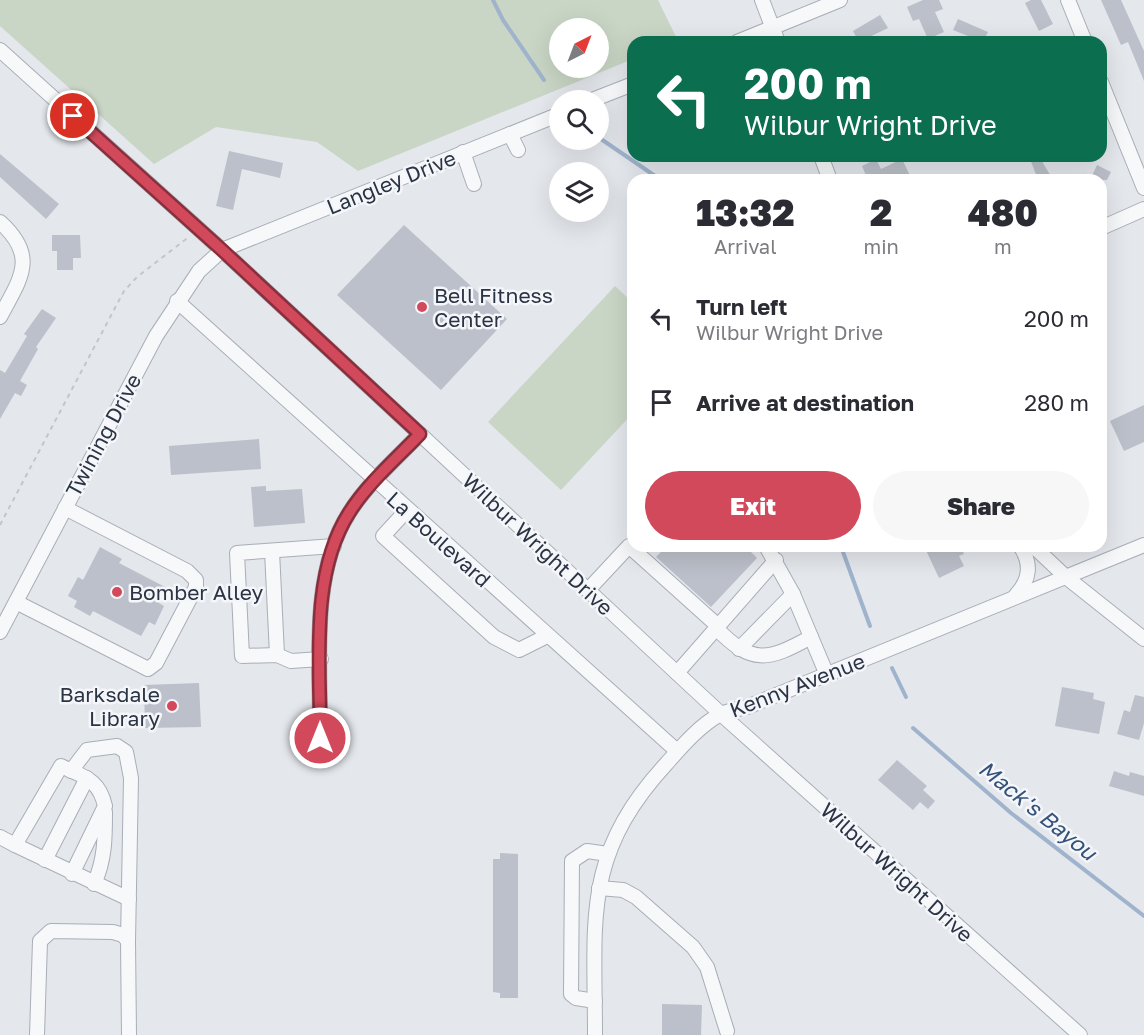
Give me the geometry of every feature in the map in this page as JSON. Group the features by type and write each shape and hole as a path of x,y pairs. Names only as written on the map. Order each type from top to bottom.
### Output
{"street":[{"path":"762,0 776,36"},
{"path":"752,36 840,0"},
{"path":"1068,0 1083,36"},
{"name":"Wilbur Wright Drive","path":"0,50 222,250 721,714 1080,1035"},
{"path":"609,93 627,86"},
{"path":"1107,97 1144,188"},
{"name":"Langley Drive","path":"222,250 549,118"},
{"path":"510,134 518,150"},
{"path":"463,152 474,184"},
{"path":"1107,225 1144,209"},
{"path":"0,222 18,242 24,257 21,277 0,317"},
{"name":"Twining Drive","path":"0,632 139,367 177,301 199,271 222,250"},
{"name":"La Boulevard","path":"177,301 677,752"},
{"path":"320,738 325,581 333,546 350,511 420,434"},
{"path":"16,602 148,669 156,663 196,587 196,580 187,571 65,508"},
{"path":"407,510 384,536 494,637 508,647 519,650 548,636"},
{"name":"Kenny Avenue","path":"595,1035 595,916 599,888 608,854 614,835 632,803 677,752 721,714 747,707 1144,545"},
{"path":"321,659 291,662 277,655 242,656 237,553 333,546"},
{"path":"588,590 627,548"},
{"path":"272,551 277,655"},
{"path":"639,552 739,649 769,656 783,653 811,637"},
{"path":"770,552 793,594 826,675"},
{"path":"1015,597 1027,580 1028,572 1024,552"},
{"path":"1039,552 1066,577 1144,639"},
{"path":"677,673 776,560"},
{"path":"739,649 793,594"},
{"path":"71,771 87,750 117,746 126,752 131,778 129,1035"},
{"path":"15,845 61,766 87,778 99,788 105,807 105,848 102,867 94,884"},
{"path":"45,860 87,778"},
{"path":"72,873 105,807"},
{"path":"0,837 129,899"},
{"path":"595,1001 576,998 571,994 572,861 587,851 608,854"},
{"path":"599,888 622,890 636,897 693,947 707,967 727,1031"},
{"path":"37,1035 40,941 45,935 51,931 113,932 123,935 128,941"}],"path":[{"path":"0,525 124,291 145,270 190,236"}],"green space":[{"path":"0,0 658,0 676,36 627,36 627,61 609,69 609,18 549,18 549,78 586,78 557,90 549,90 549,93 358,171 317,142 216,127 154,164 0,26"},
{"path":"615,286 627,297 627,419 561,490 488,422"}],"building":[{"path":"923,0 939,0 943,9 935,12 944,32 935,36 927,36 919,19 913,21 907,7"},
{"path":"1031,0 1041,0 1053,24 1039,31 1025,3"},
{"path":"1101,0 1121,0 1144,51 1144,81 1128,42 1121,45"},
{"path":"880,15 888,28 871,36 856,36 853,31"},
{"path":"958,19 988,32 986,36 968,36 953,30"},
{"path":"229,151 283,163 280,178 242,169 233,210 216,206"},
{"path":"0,154 59,204 46,219 0,177"},
{"path":"870,162 878,162 881,169 896,162 903,162 909,174 865,174 862,166"},
{"path":"1031,162 1042,162 1050,174 1036,174"},
{"path":"1097,165 1111,172 1107,180 1107,174 1093,174"},
{"name":"Bell Fitness Center","path":"404,225 507,319 441,390 337,295"},
{"path":"52,235 80,235 81,258 73,258 73,270 57,270 57,251 52,251"},
{"path":"42,309 56,318 36,347 38,349 20,381 27,385 21,396 15,393 0,419 0,370 5,373 27,336 24,334"},
{"path":"1144,405 1144,442 1124,451 1110,421"},
{"path":"259,439 261,469 171,475 169,446"},
{"path":"266,486 266,491 302,489 305,523 254,527 251,487"},
{"name":"Bomber Alley","path":"100,547 122,559 119,563 167,588 159,603 164,606 155,625 149,622 141,636 93,611 90,616 74,607 77,601 68,596 78,577 83,580"},
{"path":"661,552 751,552 757,558 711,607 656,557"},
{"path":"927,552 963,552 964,554 959,556 964,566 939,578"},
{"name":"Barksdale Library","path":"199,683 201,727 145,728 144,685"},
{"path":"1062,687 1094,693 1093,699 1105,702 1099,734 1055,726"},
{"path":"1135,695 1144,697 1144,723 1139,740 1117,734 1124,710 1130,712"},
{"path":"897,760 927,786 923,790 935,801 928,809 920,802 913,810 878,780"},
{"path":"1114,771 1129,776 1130,772 1144,776 1144,796 1109,786"},
{"path":"500,853 518,854 518,998 500,998 500,993 493,992 493,859 500,859"},
{"path":"662,1004 702,1005 701,1035 662,1035"}],"waterway":[{"name":"Mack's Bayou","path":"493,0 503,20 544,80"},
{"name":"Mack's Bayou","path":"609,145 627,157"},
{"name":"Mack's Bayou","path":"635,162 652,174"},
{"name":"Mack's Bayou","path":"843,552 870,626"},
{"name":"Mack's Bayou","path":"892,668 906,697"},
{"name":"Mack's Bayou","path":"913,728 1011,813 1144,916"}],"place":[{"name":"Bell Fitness Center","path":"422,307"},
{"name":"Bomber Alley","path":"117,592"},
{"name":"Barksdale Library","path":"172,706"}],"route":[{"path":"73,116 222,250 420,434 350,511 341,526 329,561 321,622 320,738"}]}
